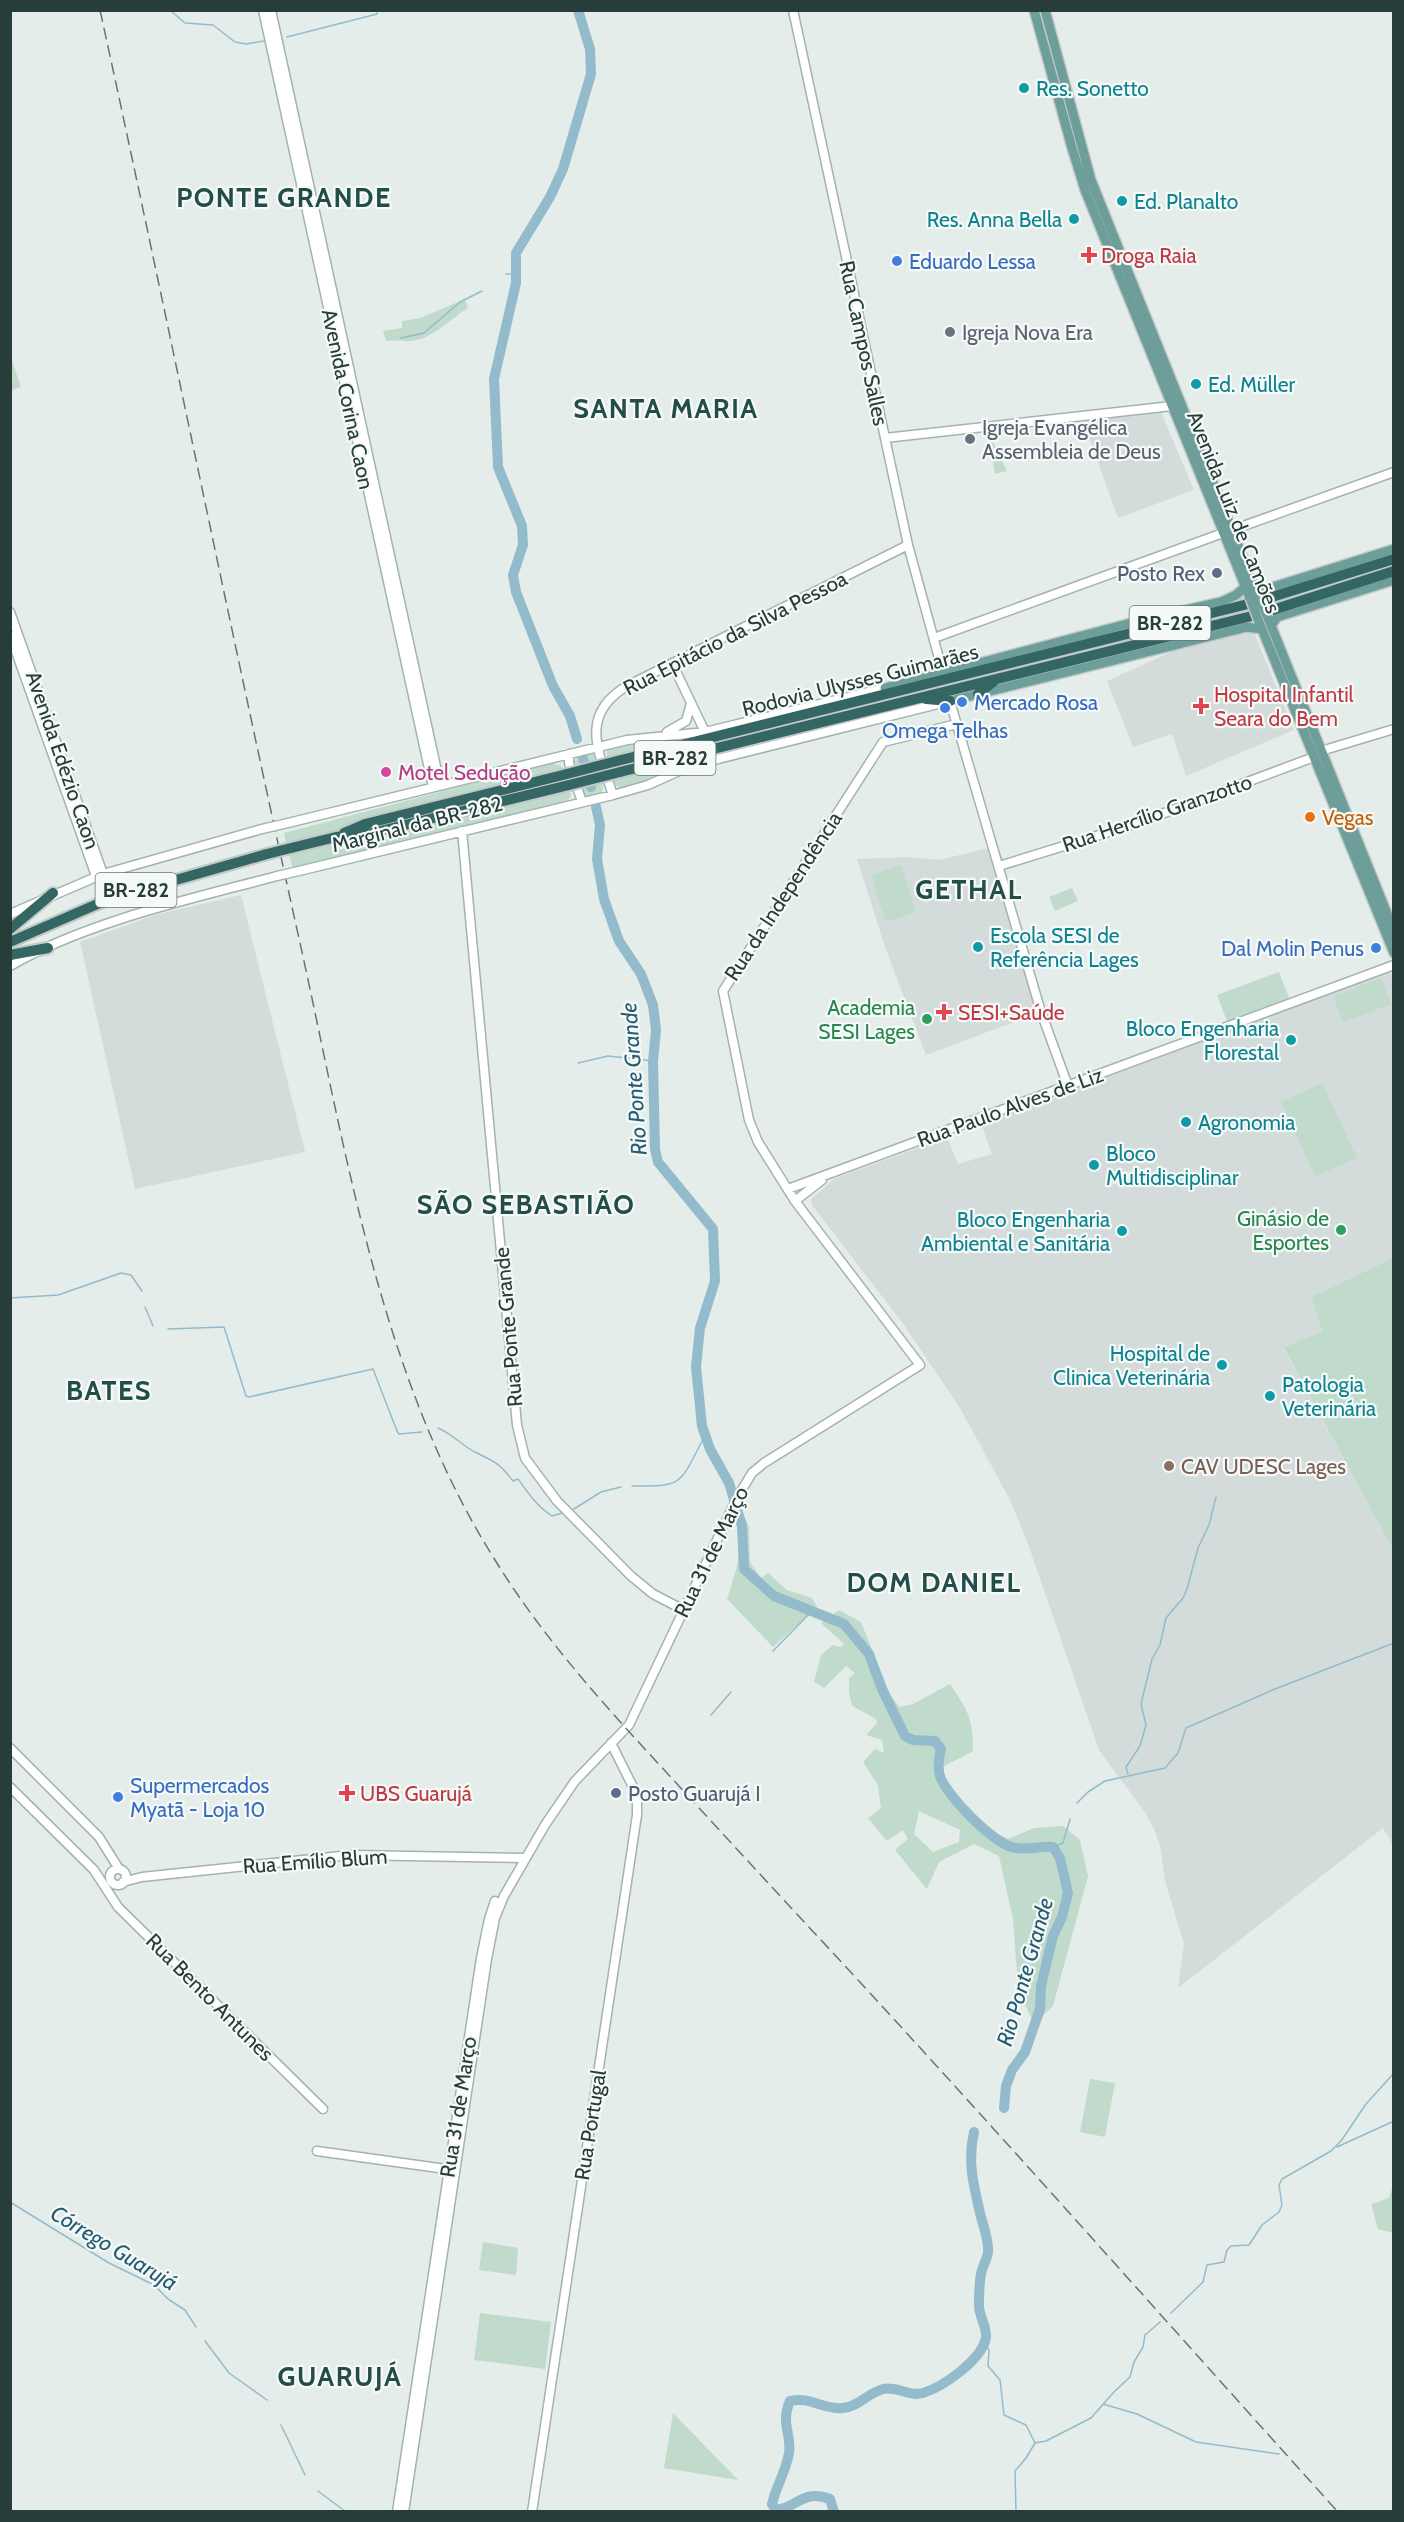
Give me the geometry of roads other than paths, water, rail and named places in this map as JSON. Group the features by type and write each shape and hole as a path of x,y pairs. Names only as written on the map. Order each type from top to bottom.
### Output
{"highway":[{"name":"Rodovia Ulysses Guimarães","path":"619,767 853,702 1256,602 1394,559"},
{"name":"Rodovia Ulysses Guimarães","path":"10,942 109,899 336,837 365,825 917,699 1260,614 1394,571"},
{"path":"967,666 1002,665"},
{"path":"978,694 997,679"},
{"path":"853,702 885,688"},
{"path":"917,699 950,701"},
{"path":"10,929 53,893"},
{"path":"10,955 48,948"}],"main road":[{"name":"Avenida Corina Caon","path":"263,10 437,786"},
{"name":"Avenida Corina Caon","path":"271,10 437,786"},
{"name":"Rua Campos Salles","path":"793,10 908,545 943,673"},
{"name":"Avenida Luiz de Camões","path":"1034,10 1080,174 1172,406 1255,595 1300,724 1318,754 1392,927 1389,932 1394,942"},
{"name":"Avenida Luiz de Camões","path":"1045,10 1092,180 1228,532 1245,587 1255,595"},
{"path":"885,438 1172,406"},
{"path":"934,638 1394,471"},
{"name":"Rua Epitácio da Silva Pessoa","path":"597,747 596,723 613,696 672,663 908,545"},
{"path":"1255,595 1394,549"},
{"name":"Marginal da BR-282","path":"10,966 48,948 144,913 277,876 613,795 648,785 701,763 1265,624 1277,617 1394,580"},
{"name":"Marginal da BR-282","path":"10,914 53,893 100,875 262,829 597,747 662,735 705,732 885,688 1221,602 1236,596 1245,587"},
{"name":"Avenida Edézio Caon","path":"10,612 100,875"},
{"name":"Avenida Luiz de Camões","path":"1265,624 1317,741 1318,754 1331,799 1394,953"},
{"name":"Avenida Edézio Caon","path":"10,635 100,875"},
{"path":"672,663 705,732"},
{"path":"950,701 1041,1012 1068,1086"},
{"path":"662,735 686,721 691,703"},
{"name":"Rua da Independência","path":"920,1365 795,1200 751,1126 723,991 883,742 957,724"},
{"path":"1300,724 1306,726 1317,741"},
{"name":"Rua Hercílio Granzotto","path":"999,866 1135,824 1318,754 1394,729"},
{"path":"597,747 613,795"},
{"path":"569,754 569,763 582,802"},
{"name":"Rua Ponte Grande","path":"462,831 521,1449 540,1481 613,1558 645,1588 682,1609"},
{"name":"Rua Paulo Alves de Liz","path":"788,1189 1394,965"},
{"name":"Rua Paulo Alves de Liz","path":"795,1200 829,1175"},
{"name":"Rua 31 de Março","path":"397,2511 492,1930 500,1903 522,1858 571,1777 597,1751 611,1743 626,1729 634,1716 682,1609 735,1502 757,1467 920,1365"},
{"name":"Rua Portugal","path":"532,2511 638,1809 634,1787 611,1743"},
{"path":"10,1748 99,1837 122,1875"},
{"name":"Rua Bento Antunes","path":"10,1787 105,1879 107,1891 118,1907 323,2109"},
{"name":"Rua Emílio Blum","path":"122,1875 142,1877 350,1855 522,1858"},
{"path":"113,1870 122,1875 115,1884 105,1879 113,1870"},
{"path":"317,2151 452,2170"},
{"name":"Rua 31 de Março","path":"404,2511 452,2170"}],"waterway":[{"path":"170,10 185,23 213,25 235,42 246,44 264,41"},
{"path":"287,37 377,14 377,10"},
{"name":"Rio Ponte Grande","path":"577,739 570,716 553,686 516,592 513,575 523,545 522,526 498,467 494,379 516,283 516,253 550,197 563,169 591,74 590,49 578,10"},
{"path":"506,274 515,274"},
{"path":"401,338 424,333 460,302 482,291"},
{"name":"Rio Ponte Grande","path":"583,758 591,787"},
{"name":"Rio Ponte Grande","path":"596,807 600,825 597,859 604,899 619,941 641,974 653,1005 656,1030 653,1061 655,1149 658,1162 713,1229 715,1281 700,1328 696,1367 702,1426 710,1449 729,1483 742,1526 744,1569 774,1596 844,1624 869,1654 882,1689 905,1736 913,1740 935,1741 941,1749 939,1769 944,1784 961,1807 984,1829 996,1839 1016,1848 1053,1847 1060,1858 1068,1893 1062,1917 1053,1936 1041,1986 1040,2009 1025,2052 1012,2070 1006,2086 1004,2108"},
{"path":"578,1063 608,1056 653,1061"},
{"path":"10,1298 58,1295 121,1273 131,1275 142,1291"},
{"path":"145,1307 153,1326"},
{"path":"168,1329 224,1327 246,1396 249,1397 373,1369 399,1434 422,1432"},
{"path":"438,1428 497,1464 513,1481 518,1479 537,1504 552,1516 562,1513"},
{"path":"632,1486 670,1484 677,1480 683,1475 702,1441 706,1438"},
{"path":"574,1509 601,1492 621,1487"},
{"path":"1128,1774 1126,1767 1140,1746 1146,1725 1141,1704 1152,1659 1160,1645 1166,1618 1183,1598 1187,1589 1198,1548 1209,1525 1216,1497"},
{"path":"773,1651 811,1612"},
{"path":"1077,1803 1088,1792 1105,1781 1165,1768 1178,1753 1186,1728 1275,1689 1394,1643"},
{"path":"711,1715 731,1692"},
{"path":"1053,1847 1063,1843 1070,1819"},
{"path":"1171,2313 1203,2282 1207,2265 1224,2262 1227,2250 1231,2246 1249,2245 1262,2225 1279,2212 1282,2205 1279,2185 1282,2179 1331,2151 1341,2141 1366,2104 1394,2073"},
{"path":"1337,2147 1394,2121"},
{"name":"Rio Ponte Grande","path":"834,2512 830,2499 821,2496 807,2497 776,2510 772,2504 789,2453 786,2416 790,2401 804,2400 829,2407 843,2408 888,2388 913,2394 923,2393 941,2385 961,2371 978,2354 986,2337 979,2310 979,2290 988,2248 972,2174 971,2154 974,2132"},
{"name":"Córrego Guarujá","path":"10,2202 109,2263 154,2285 168,2299 185,2310 196,2327"},
{"path":"1035,2443 1046,2441 1091,2418 1130,2377 1134,2362 1143,2347 1145,2335 1160,2322"},
{"name":"Córrego Guarujá","path":"205,2341 229,2373 267,2400"},
{"path":"984,2342 989,2350 988,2366 1000,2380 1004,2415 1026,2425 1035,2443 1015,2471 1016,2512"},
{"path":"1103,2404 1137,2414 1196,2442 1279,2454"},
{"name":"Córrego Guarujá","path":"281,2425 305,2475"},
{"name":"Córrego Guarujá","path":"318,2491 346,2512"}],"railway":[{"path":"100,10 352,1181 395,1339 422,1416 455,1490 495,1560 533,1617 598,1697 961,2093 1338,2512"}],"place":[{"name":"Res. Sonetto","path":"1024,88"},
{"name":"Ed. Planalto","path":"1122,201"},
{"name":"Res. Anna Bella","path":"1074,219"},
{"name":"Droga Raia","path":"1089,255"},
{"name":"Eduardo Lessa","path":"897,261"},
{"name":"Igreja Nova Era","path":"950,332"},
{"name":"Ed. Müller","path":"1196,384"},
{"name":"Igreja Evangélica Assembleia de Deus","path":"970,439"},
{"name":"Posto Rex","path":"1217,573"},
{"name":"Mercado Rosa","path":"962,702"},
{"name":"Hospital Infantil Seara do Bem","path":"1201,706"},
{"name":"Omega Telhas","path":"945,708"},
{"name":"Motel Sedução","path":"386,772"},
{"name":"Vegas","path":"1310,817"},
{"name":"Escola SESI de Referência Lages","path":"978,947"},
{"name":"Dal Molin Penus","path":"1376,948"},
{"name":"SESI+Saúde","path":"944,1012"},
{"name":"Academia SESI Lages","path":"927,1019"},
{"name":"Bloco Engenharia Florestal","path":"1291,1040"},
{"name":"Agronomia","path":"1186,1122"},
{"name":"Bloco Multidisciplinar","path":"1094,1165"},
{"name":"Ginásio de Esportes","path":"1341,1230"},
{"name":"Bloco Engenharia Ambiental e Sanitária","path":"1122,1231"},
{"name":"Hospital de Clinica Veterinária","path":"1222,1365"},
{"name":"Patologia Veterinária","path":"1270,1396"},
{"name":"CAV UDESC Lages","path":"1169,1466"},
{"name":"UBS Guarujá","path":"347,1793"},
{"name":"Posto Guarujá I","path":"616,1793"},
{"name":"Supermercados Myatã - Loja 10","path":"118,1797"}],"district":[{"name":"PONTE GRANDE","path":"284,197"},
{"name":"SANTA MARIA","path":"666,408"},
{"name":"GETHAL","path":"969,889"},
{"name":"SÃO SEBASTIÃO","path":"526,1204"},
{"name":"BATES","path":"109,1390"},
{"name":"DOM DANIEL","path":"934,1582"},
{"name":"GUARUJÁ","path":"340,2376"}]}
